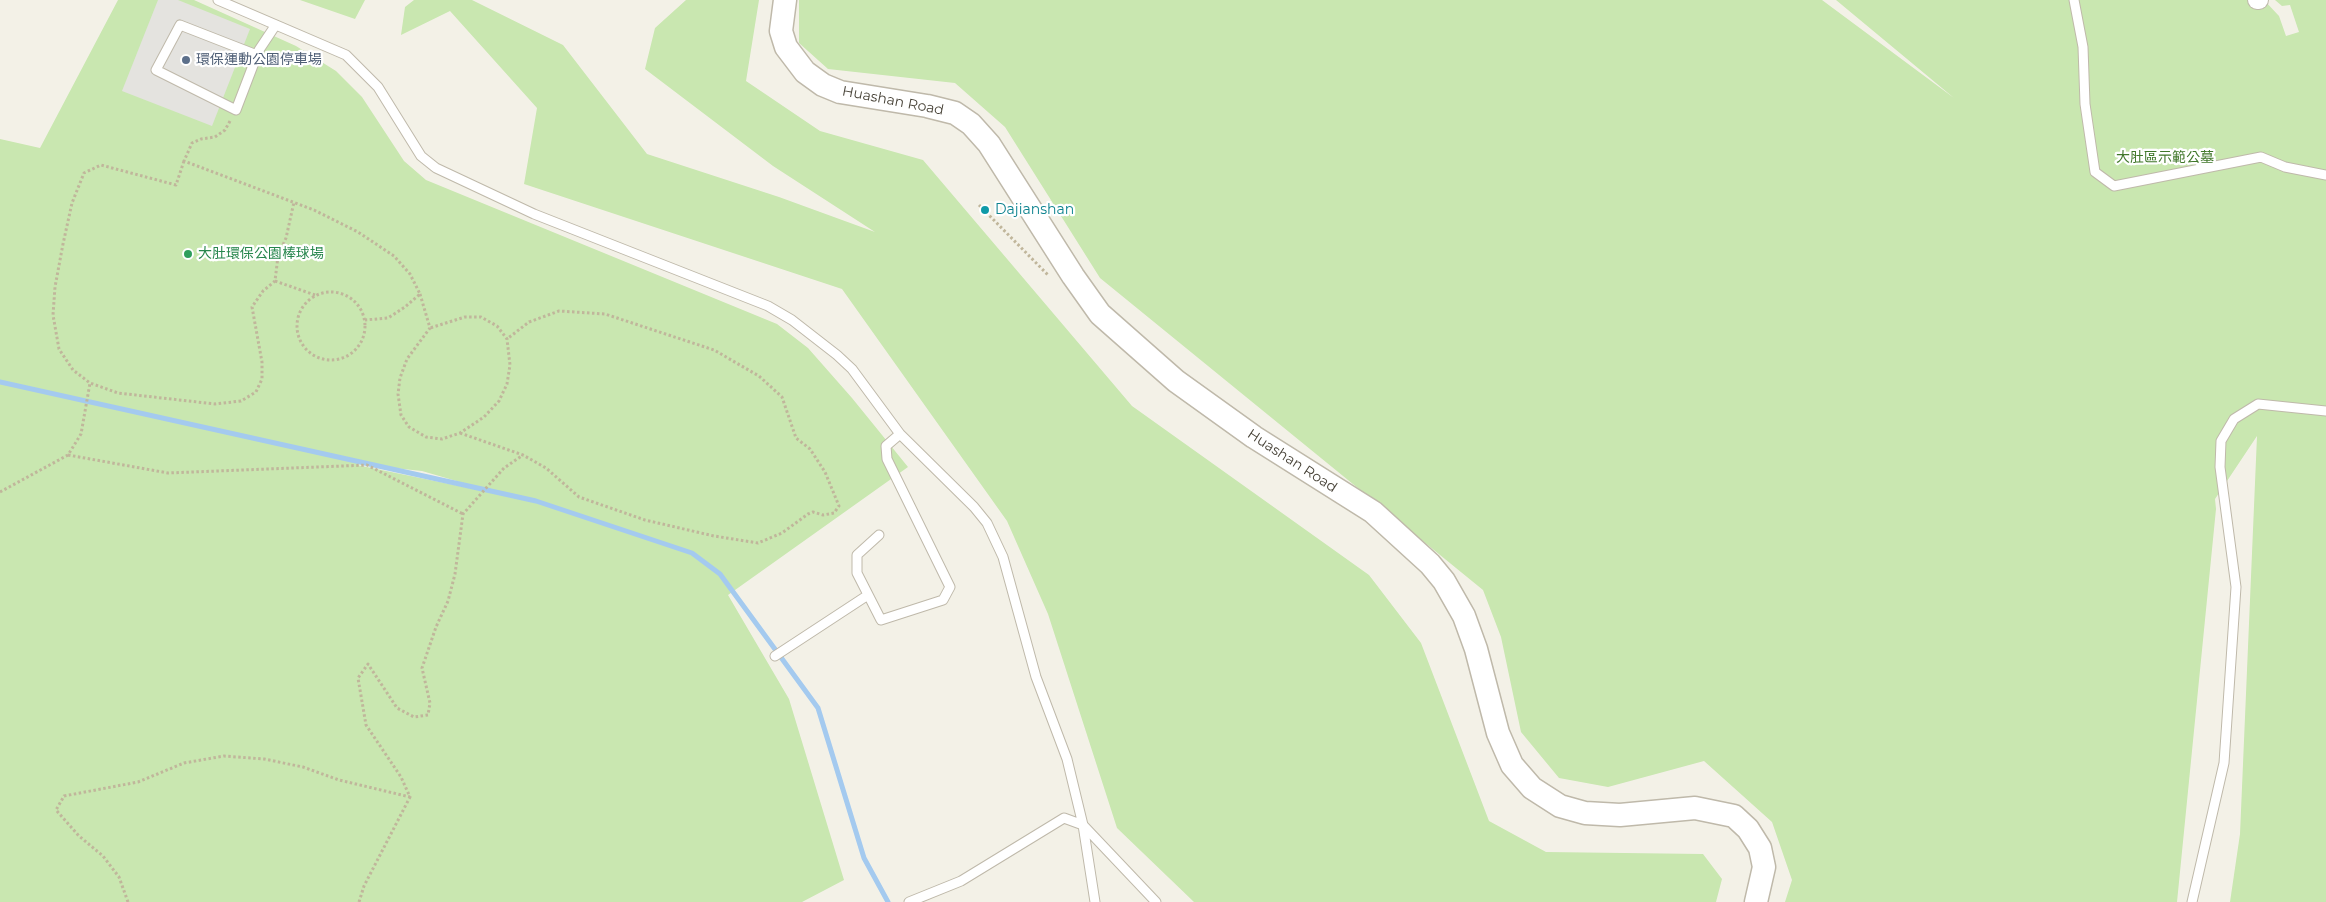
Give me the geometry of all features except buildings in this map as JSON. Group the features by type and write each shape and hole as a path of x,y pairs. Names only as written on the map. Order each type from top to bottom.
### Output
{"street":[{"name":"Huashan Road","path":"785,0 781,31 786,47 805,72 822,85 840,92 927,106 954,113 971,124 989,144 1073,276 1100,314 1176,381 1254,437 1373,512 1430,564 1444,581 1464,616 1476,648 1498,733 1512,765 1532,788 1560,806 1584,813 1620,815 1694,808 1734,816 1748,829 1760,848 1764,867 1756,902"}],"lane":[{"path":"218,0 346,55 364,70 378,87 421,156 436,168 534,214 768,306 792,320 837,355 852,370 900,434 974,507 986,523 1004,557 1036,677 1067,759 1083,825 1095,902"},
{"path":"2074,0 2083,47 2085,104 2096,172 2114,186 2261,157 2285,166 2326,175"},
{"path":"257,55 180,25 156,70 236,110 257,55 275,26"},
{"path":"2192,902 2224,763 2236,587 2220,468 2221,441 2234,420 2258,404 2326,411"},
{"path":"879,535 857,555 857,573 881,620 943,600 950,587 887,459 886,446 900,434"},
{"path":"775,656 868,595"},
{"path":"909,902 961,881 1064,818 1083,825 1156,902"}],"path":[{"path":"236,110 225,130 215,137 201,139 192,144 176,185 101,165 84,173 72,203 54,288 53,315 59,349 73,370 90,384 118,393 162,399 215,404 242,401 256,392 262,379 260,342 253,323 252,307 264,291 275,281 278,256 286,238 294,202"},
{"path":"184,161 294,202 358,232 394,256 410,274 420,294 430,328"},
{"path":"979,205 1048,276"},
{"path":"275,281 315,295"},
{"path":"327,291 340,293 352,298 360,308 365,320 365,332 360,345 352,354 340,360 328,361 315,357 305,350 298,339 296,326 302,308 315,295 327,291"},
{"path":"365,320 388,318 420,294"},
{"path":"460,434 523,455 546,468 579,497 645,520 722,537 758,542 782,533 808,514 834,513 839,506 825,472 810,449 796,438 782,397 759,376 714,350 605,314 560,311 528,322 507,339"},
{"path":"465,317 481,317 497,326 507,339 510,365 507,384 498,401 484,417 460,434 442,439 426,437 409,427 401,415 398,394 400,378 407,359 430,328 465,317"},
{"path":"0,492 68,455 81,434 90,384"},
{"path":"68,455 168,473 367,465 463,514"},
{"path":"410,797 401,777 366,725 358,678 368,664 397,708 414,717 428,715 430,702 422,668 436,627 448,600 455,574 463,514 504,468 523,455"},
{"path":"128,902 119,877 103,856 79,836 56,810 64,796 138,782 184,763 224,756 264,759 303,767 339,780 410,797"},
{"path":"359,902 364,886 410,797"}],"green space":[{"path":"118,0 194,0 296,46 336,71 362,97 404,161 426,180 777,324 808,348 852,398 908,467 728,595 789,699 844,880 802,902 0,902 0,139 40,148","holes":["356,464 422,471 508,496"]},
{"path":"300,0 365,0 355,19"},
{"path":"414,0 472,0 563,45 647,154 779,197 875,232 773,166 645,69 655,28 686,0 759,0 746,81 820,131 923,160 1132,406 1369,575 1421,643 1489,821 1546,852 1703,854 1722,879 1716,902 1194,902 1117,828 1048,614 1007,521 842,289 524,184 537,108 450,11 401,35 405,7"},
{"name":"大肚區示範公墓","path":"799,0 1822,0 1954,98 1836,0 2264,0 2279,16 2286,36 2299,32 2290,5 2282,6 2275,0 2326,0 2326,902 2230,902 2240,834 2257,436 2215,499 2216,509 2177,902 1785,902 1792,880 1772,822 1704,761 1608,787 1559,778 1521,732 1501,637 1483,590 1100,278 1005,127 955,83 828,69 799,43"}],"shaded area":[{"name":"環保運動公園停車場","path":"158,0 178,0 250,29 212,126 122,91"}],"waterway":[{"path":"0,382 536,501 692,553 720,574 818,708 864,858 888,902"}],"place":[{"name":"環保運動公園停車場","path":"186,60"},
{"name":"Dajianshan","path":"985,210"},
{"name":"大肚環保公園棒球場","path":"188,254"}]}
